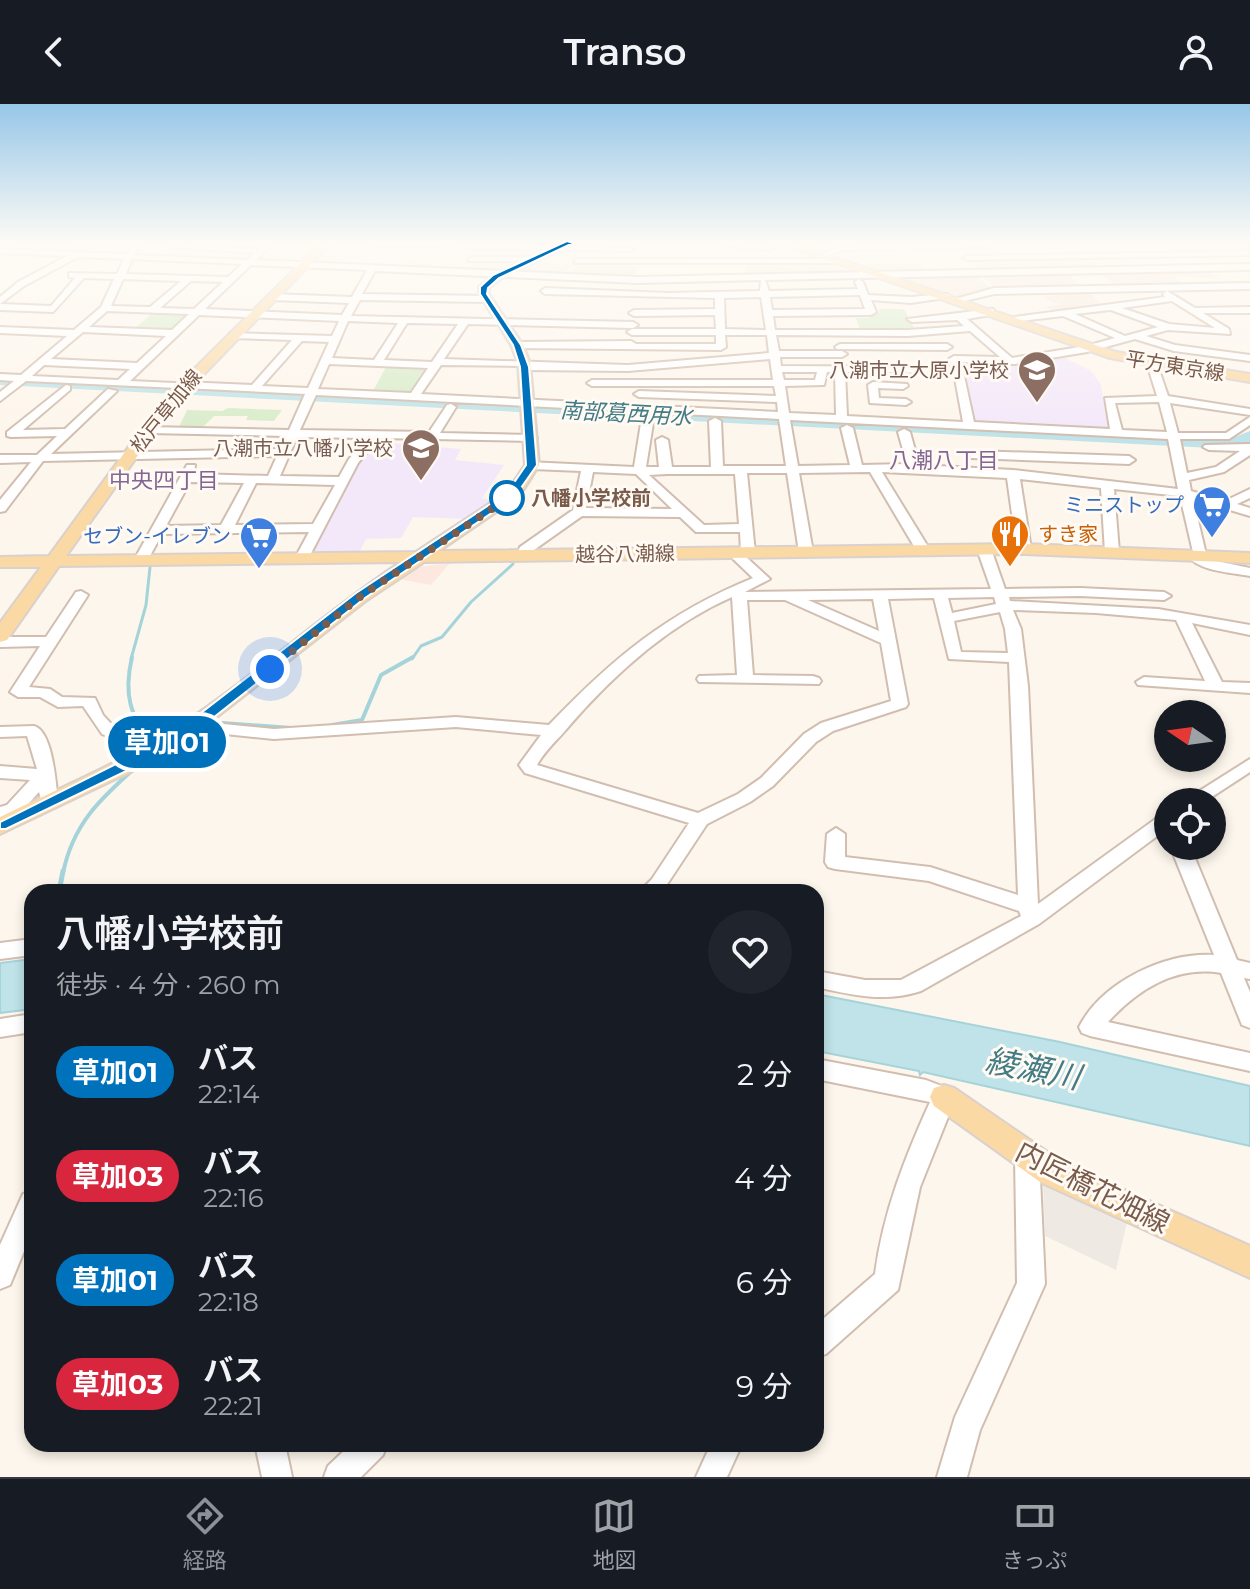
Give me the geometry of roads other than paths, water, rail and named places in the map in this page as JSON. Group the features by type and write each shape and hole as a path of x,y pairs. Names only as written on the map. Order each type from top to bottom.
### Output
{"main road":[{"name":"松戸草加線","path":"0,636 48,561 175,390 258,307"},
{"name":"松戸草加線","path":"126,454 148,430 175,390 260,307"},
{"path":"0,826 156,749 193,726 361,596 511,496 532,465 529,407 524,365 517,345 492,307"},
{"name":"平方東京線","path":"979,307 1091,348 1152,364 1250,378"},
{"name":"越谷八潮線","path":"0,562 984,549 1250,558"},
{"name":"松戸草加線","path":"0,616 48,561"},
{"name":"内匠橋花畑線","path":"944,1097 1027,1157 1082,1187 1250,1262"}],"street":[{"path":"152,310 155,307"},
{"path":"0,508 40,458 201,307"},
{"path":"272,480 350,307"},
{"path":"376,375 416,307"},
{"path":"536,322 540,307"},
{"path":"585,324 589,307"},
{"path":"628,368 635,307"},
{"path":"0,398 13,382 105,308 585,324 632,337 692,347 721,347 719,307"},
{"path":"768,307 806,552"},
{"path":"769,313 871,312 869,307"},
{"path":"906,307 919,332"},
{"path":"1044,307 1174,348 1250,358"},
{"path":"1015,320 1099,307"},
{"path":"1111,307 1168,327 1227,332"},
{"path":"1189,307 1227,332 1230,339 1225,355"},
{"path":"1194,310 1250,310"},
{"path":"634,313 719,312"},
{"path":"912,319 993,312"},
{"path":"681,332 682,313"},
{"path":"850,313 863,333 882,347"},
{"path":"959,317 1010,361"},
{"path":"414,397 465,321"},
{"path":"777,369 900,370 1010,361 1091,348 1168,327"},
{"path":"517,345 537,341 583,344 681,332 863,333 972,328"},
{"path":"0,330 174,333"},
{"path":"938,331 956,364 978,471"},
{"path":"835,333 843,370 844,424 857,469"},
{"path":"233,335 336,339"},
{"path":"254,389 299,338"},
{"path":"574,367 583,344"},
{"path":"692,347 704,405"},
{"path":"175,390 254,389 312,396 376,375 436,363 628,368 882,347 947,347"},
{"path":"1193,351 1196,370"},
{"path":"1072,352 1094,362"},
{"path":"327,361 376,375 414,397 648,417 715,421 786,420 1250,448"},
{"path":"39,362 138,366"},
{"path":"1152,364 1165,399 1198,556 1203,563 1250,572"},
{"path":"591,368 592,394"},
{"path":"13,382 312,396 451,407 529,407 592,394 701,383 820,383 822,370"},
{"path":"900,370 914,468"},
{"path":"0,377 13,382 66,388 116,387"},
{"path":"903,386 873,385 874,401 906,402"},
{"path":"6,434 66,388"},
{"path":"592,394 704,405 786,420"},
{"path":"704,405 782,399"},
{"path":"1137,488 1109,400 1165,399 1250,412"},
{"path":"432,436 451,407"},
{"path":"640,471 648,417"},
{"path":"1175,442 1229,436 1250,420"},
{"path":"715,421 717,470"},
{"path":"148,430 531,438"},
{"path":"971,430 1034,439 1121,438"},
{"path":"6,434 67,432"},
{"path":"302,558 353,462 377,434"},
{"path":"1034,439 1039,456"},
{"path":"662,440 666,471"},
{"path":"1183,477 1229,467 1237,463 1250,448"},
{"path":"0,459 286,452"},
{"path":"141,560 199,453"},
{"path":"975,455 1129,460"},
{"path":"532,465 640,471 914,468 978,471 1185,493 1250,512"},
{"path":"579,512 588,467"},
{"path":"874,469 923,550"},
{"path":"741,470 746,528 741,553 762,580 789,596 886,640"},
{"path":"640,471 701,529 746,528"},
{"path":"1013,474 1024,549"},
{"path":"186,478 343,481"},
{"path":"226,529 252,479"},
{"path":"1107,485 1112,552"},
{"path":"1226,505 1250,493"},
{"path":"523,556 525,550 579,512 685,513"},
{"path":"157,530 318,528"},
{"path":"984,549 1013,629 1030,912"},
{"path":"700,820 646,807 624,796 531,769 531,760 589,695 676,620 762,580"},
{"path":"940,594 954,656 1016,658"},
{"path":"745,680 739,596 940,594 1083,610 1111,608 1250,630"},
{"path":"81,595 18,692 44,692 58,702 89,701 94,717 104,730 140,740 156,749"},
{"path":"659,884 700,820 744,798 767,782 810,738 827,727 900,704 880,595"},
{"path":"946,618 1002,602 1164,596"},
{"path":"1182,617 1216,686"},
{"path":"0,642 51,641"},
{"path":"705,679 813,681"},
{"path":"1144,682 1250,688"},
{"path":"193,726 274,734 456,722 556,731"},
{"path":"0,732 34,731 45,763 49,803"},
{"path":"1213,788 1250,764"},
{"path":"0,772 44,775"},
{"path":"0,813 13,810 44,775"},
{"path":"824,980 897,991 1030,912 1154,828"},
{"path":"836,834 835,862 930,874 1030,912"},
{"path":"1187,860 1239,969 1250,1019"},
{"path":"0,951 24,948"},
{"path":"1239,969 1208,963 1172,968 1137,980 1110,1002 1090,1027 1250,1062"},
{"path":"0,1028 24,1024"},
{"path":"824,1071 926,1090 944,1097 900,1206 891,1242 888,1281 824,1337"},
{"path":"952,1477 966,1428 1031,1284 1027,1157"},
{"path":"0,1276 24,1220"},
{"path":"272,1452 277,1477"},
{"path":"339,1477 364,1452"},
{"path":"711,1477 723,1452"}],"water":[{"path":"24,960 24,1010 0,1013 0,963"},
{"name":"綾瀬川","path":"824,996 1060,1042 1250,1086 1250,1146 923,1072 920,1075 919,1071 824,1053"}],"waterway":[{"name":"南部葛西用水","path":"0,381 1212,443 1238,442 1250,436"},
{"path":"412,659 421,646 442,637 471,602 513,564"},
{"path":"131,659 146,605 150,567"},
{"path":"132,657 128,682 130,704 139,724 156,742"},
{"path":"332,725 362,720 381,675 413,657"},
{"path":"222,723 292,728"},
{"path":"63,873 81,826 111,790 136,767"},
{"path":"61,884 63,871"}],"place":[{"name":"八潮市立大原小学校","path":"1037,404"},
{"name":"八潮市立八幡小学校","path":"421,482"},
{"name":"八幡小学校前","path":"507,498"},
{"name":"ミニストップ","path":"1212,539"},
{"name":"すき家","path":"1010,568"},
{"name":"セブン-イレブン","path":"259,570"}],"district":[{"name":"八潮八丁目","path":"944,460"},
{"name":"中央四丁目","path":"164,480"}]}
